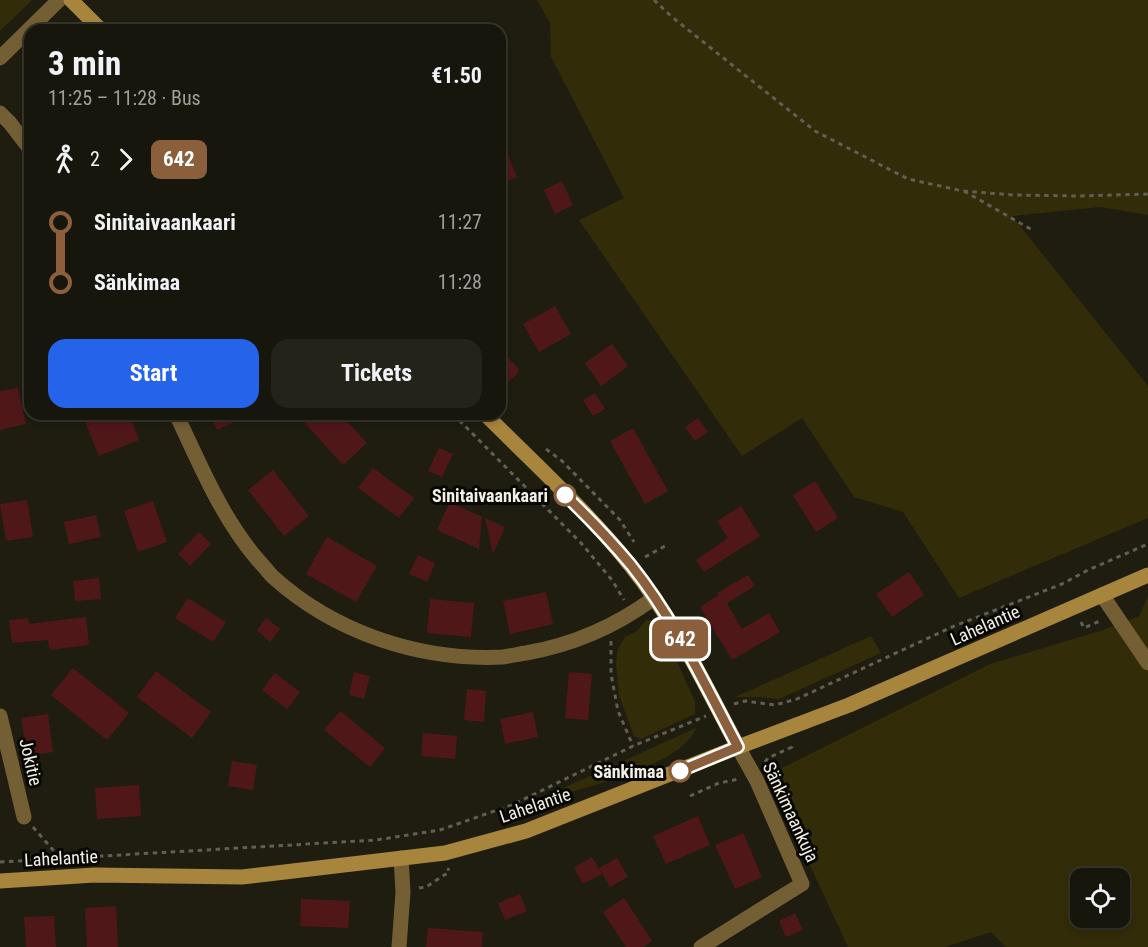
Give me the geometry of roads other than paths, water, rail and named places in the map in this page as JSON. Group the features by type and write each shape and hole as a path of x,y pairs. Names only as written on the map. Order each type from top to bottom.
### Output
{"main road":[{"path":"71,0 95,24"},
{"path":"491,420 598,527 631,566 678,636 738,747"},
{"name":"Lahelantie","path":"0,881 95,875 242,877 445,853 526,831 849,705 1148,575"}],"street":[{"path":"35,24 59,0"},
{"path":"0,58 24,34"},
{"path":"0,113 24,141"},
{"path":"179,420 219,504 242,540 272,576 309,605 360,633 398,646 449,655 504,657 543,650 582,638 633,614 654,598"},
{"path":"1102,595 1148,663"},
{"name":"Jokitie","path":"0,716 24,817"},
{"name":"Sänkimaankuja","path":"700,947 802,884 757,781 738,747"},
{"path":"399,947 403,892 401,858"}],"place":[{"name":"Sinitaivaankaari","path":"565,495"},
{"name":"Sänkimaa","path":"680,771"}]}
